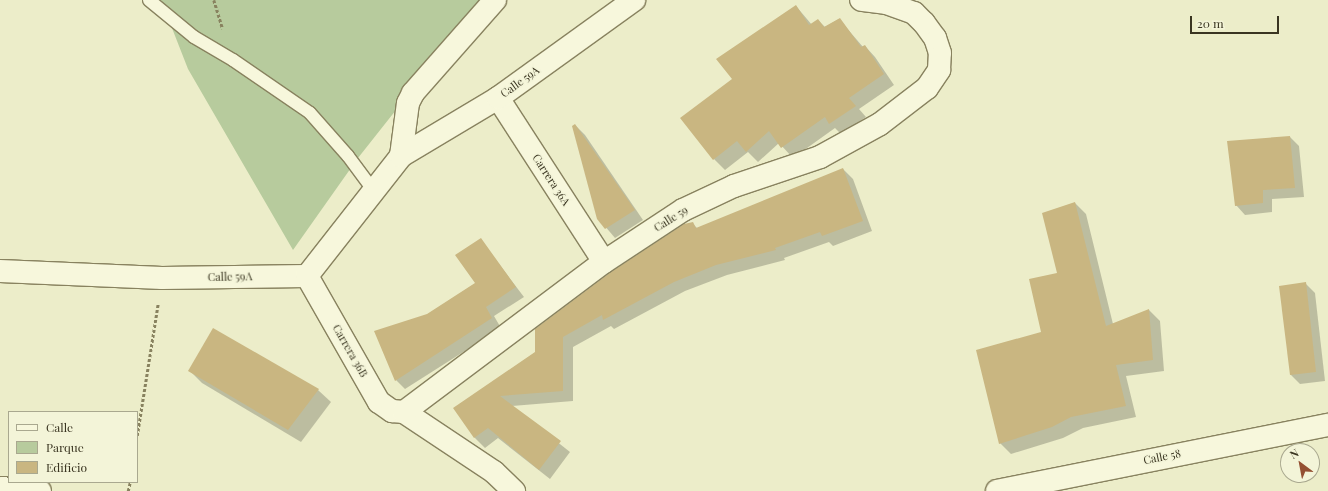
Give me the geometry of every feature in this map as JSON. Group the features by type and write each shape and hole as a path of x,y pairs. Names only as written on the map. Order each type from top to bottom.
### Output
{"street":[{"path":"401,156 408,103 413,93 495,0"},
{"name":"Calle 59A","path":"0,271 162,278 307,276 401,156 498,98 634,0"},
{"name":"Calle 59","path":"404,412 604,262 683,210 734,186 820,157 880,124 927,88 939,70 940,52 936,38 914,13 887,3 861,0"},
{"name":"Carrera 36A","path":"498,98 604,262"},
{"name":"Carrera 36B","path":"307,276 379,402 392,411 404,412 494,472 514,491"},
{"name":"Calle 58","path":"997,491 1328,425"},
{"path":"0,488 40,491"}],"lane":[{"path":"149,0 194,37 232,60 310,113 348,156 374,191"}],"path":[{"path":"138,430 162,278"}],"green space":[{"path":"161,0 492,0 430,67 358,158 293,250 188,69"}],"building":[{"path":"796,5 809,25 818,19 824,27 840,18 861,47 865,45 884,74 849,98 856,106 829,124 825,117 781,148 769,131 746,152 737,141 713,160 680,118 732,79 716,59"},
{"path":"575,124 635,210 605,229 597,219 572,126"},
{"path":"1290,136 1295,188 1263,190 1263,203 1235,206 1227,141"},
{"path":"843,168 863,221 822,236 820,232 775,248 776,250 716,265 674,282 603,320 602,315 563,337 563,391 500,396 561,441 539,470 488,428 474,438 453,408 535,352 535,329 611,272 684,224 693,222 696,228"},
{"path":"1075,202 1106,326 1149,309 1153,360 1116,365 1126,406 1071,417 1052,427 999,444 976,350 1041,332 1029,279 1057,273 1042,213"},
{"path":"481,238 516,287 486,307 492,318 395,381 374,331 427,314 475,283 455,255"},
{"path":"1306,282 1316,372 1290,375 1279,286"},
{"path":"213,328 319,389 288,430 188,371"}]}
